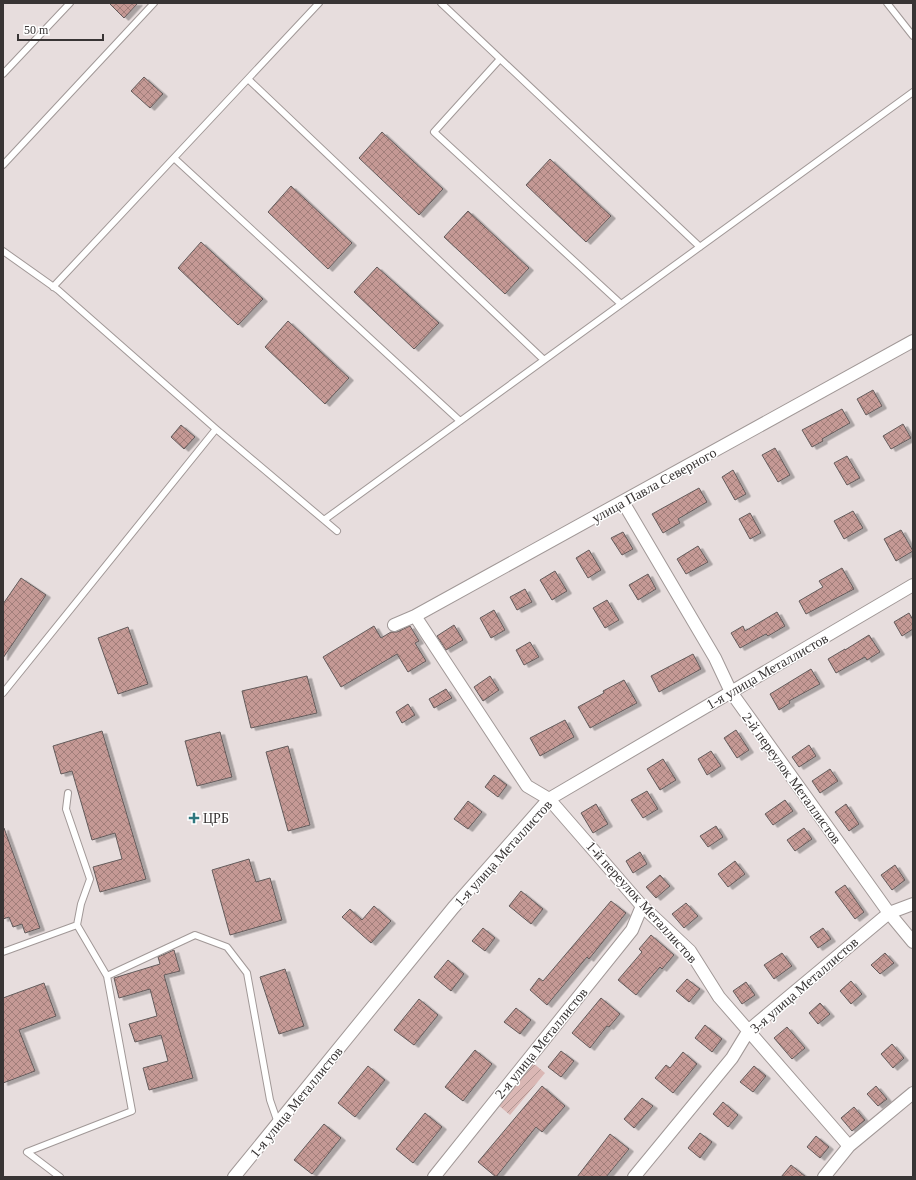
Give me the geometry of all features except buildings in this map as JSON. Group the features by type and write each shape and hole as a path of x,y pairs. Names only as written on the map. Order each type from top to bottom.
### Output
{"street":[{"name":"улица Павла Северного","path":"394,625 415,616 913,341"},
{"name":"2-й переулок Металлистов","path":"623,502 715,658 730,692 889,913 913,942"},
{"name":"1-я улица Металлистов","path":"234,1177 453,908 549,800 913,585"},
{"name":"1-й переулок Металлистов","path":"415,616 527,786 549,800 642,906 690,951 719,997 849,1146"},
{"name":"3-я улица Металлистов","path":"634,1177 732,1058 749,1030 889,913 913,904"},
{"name":"2-я улица Металлистов","path":"434,1177 632,930 642,906"},
{"path":"824,1177 849,1146 913,1093"}],"lane":[{"path":"3,74 70,3"},
{"path":"3,165 154,3"},
{"path":"53,287 319,3"},
{"path":"441,3 700,247"},
{"path":"887,3 913,36"},
{"path":"500,59 434,132 621,304"},
{"path":"248,79 544,360"},
{"path":"324,520 913,92"},
{"path":"174,158 460,421"},
{"path":"3,251 53,287 216,429 337,531"},
{"path":"3,693 216,429"},
{"path":"60,1177 27,1152 132,1111 107,976 77,925 81,904 90,879 66,809 68,792"},
{"path":"3,952 77,925"},
{"path":"107,976 195,935 227,947 247,973 270,1100 278,1124"}],"shaded area":[{"path":"532,1062 545,1073 510,1115 497,1104"}],"place":[{"name":"ЦРБ","path":"194,818"}]}
